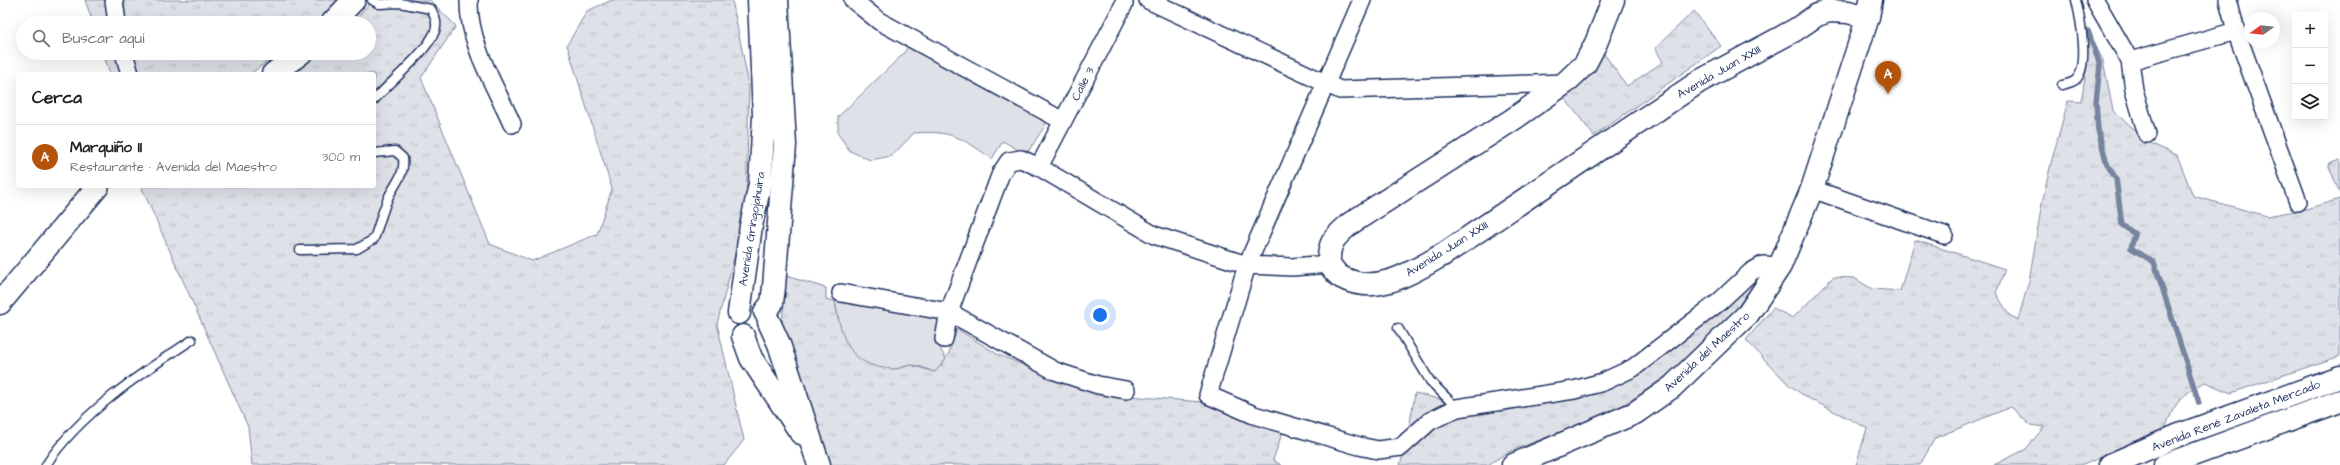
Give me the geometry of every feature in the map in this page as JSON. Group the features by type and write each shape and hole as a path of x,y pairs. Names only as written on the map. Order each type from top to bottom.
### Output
{"main road":[{"path":"339,16 354,0"},
{"name":"Avenida Gringojahuira","path":"739,313 751,226 760,184 764,116 759,0"},
{"name":"Avenida Gringojahuira","path":"767,317 772,303 774,288 785,145 777,0"},
{"path":"1329,264 1328,250 1334,238 1351,224 1512,120 1565,83 1585,64 1596,43 1613,0"},
{"name":"Avenida del Maestro","path":"1513,465 1635,413 1672,387 1748,314 1780,266 1812,189 1870,8"},
{"name":"Avenida Juan XXIII","path":"1329,264 1340,277 1356,282 1375,284 1403,278 1444,254 1700,81 1795,30 1816,15 1829,11 1848,12 1870,8"},
{"path":"276,72 292,60"},
{"path":"0,303 96,188"},
{"path":"757,306 767,317 779,344 818,461 751,358 743,336 736,323 742,309 757,306"},
{"path":"743,336 753,339 762,336 766,332 767,317"},
{"name":"Avenida René Zavaleta Mercado","path":"2110,465 2179,435 2340,377"},
{"name":"Avenida René Zavaleta Mercado","path":"2165,465 2340,401"}],"street":[{"path":"114,0 116,16"},
{"path":"469,0 468,18 474,43 512,124"},
{"path":"854,0 879,21 1064,121"},
{"name":"Calle 3","path":"1039,167 1124,4 1124,0"},
{"path":"1148,0 1340,90 1565,83"},
{"path":"1362,0 1247,265 1208,395 1254,415 1378,450 1401,447 1430,421 1457,408 1566,391 1604,382 1639,363 1718,302 1751,272 1763,265 1780,266"},
{"path":"2095,0 2130,61 2134,90 2147,134"},
{"path":"2228,0 2236,31 2298,202"},
{"path":"2130,61 2236,31"},
{"path":"126,60 129,72"},
{"path":"944,339 949,312 1001,173 1009,161 1021,159 1039,167 1154,234 1247,265 1292,268 1329,264"},
{"path":"1812,189 1944,236"},
{"path":"841,293 949,312 1055,371 1098,385 1126,390"}],"lane":[{"path":"372,0 379,4 400,3 431,10 436,19 434,36 426,47 376,98"},
{"path":"2062,86 2075,81 2080,74 2082,65 2084,49 2076,0"},
{"path":"300,250 356,249 374,238 390,196 401,177 404,167 404,158 395,151 376,152"},
{"path":"1398,328 1430,381 1457,408"},
{"path":"46,465 59,445 132,379 192,340"}],"green space":[{"path":"85,0 338,0 322,16 91,16"},
{"path":"373,0 430,0 456,26 421,78 490,244 532,261 597,234 612,189 567,45 587,11 612,0 732,0 749,85 746,212 717,324 744,440 724,465 252,465 248,427 142,188 376,188 376,72 296,72 311,60 376,60 376,16 358,16"},
{"path":"1694,11 1721,46 1594,136 1563,96 1602,51 1627,86 1663,62 1655,48"},
{"path":"2088,31 2103,60 2113,111 2152,144 2177,155 2193,196 2267,216 2306,209 2340,199 2340,356 2231,393 2205,382 2189,392 2179,401 2165,430 2083,465 1994,465 2026,449 2044,427 2030,425 2011,407 1935,438 1920,465 1856,465 1867,428 1806,397 1789,385 1746,340 1773,308 1793,318 1833,277 1854,278 1872,289 1900,291 1915,240 2005,269 1996,293 2009,315 2018,320 2029,281 2042,203 2051,163 2068,101 2081,102 2087,65"},
{"path":"909,45 1022,104 1046,124 1026,155 1003,141 992,159 956,137 947,134 927,132 914,133 892,156 870,160 850,151 838,134 838,117 903,54"},
{"path":"105,60 269,60 253,72 109,72"},
{"path":"2340,160 2340,194 2328,164"},
{"path":"786,276 826,288 826,299 835,301 838,319 896,369 911,365 935,372 949,353 957,329 999,355 1069,384 1105,394 1214,403 1235,416 1283,430 1273,460 1281,465 825,465 781,333"},
{"path":"1760,277 1734,312 1688,361 1639,395 1608,414 1508,452 1488,465 1400,465 1407,440 1415,393 1439,399 1462,411 1504,411 1582,396 1634,375 1691,335"},
{"path":"835,301 894,308 940,319 937,343 946,359 935,372 914,365 894,369 866,363 857,357 845,339"}],"waterway":[{"path":"2088,31 2100,65 2096,102 2098,130 2107,164 2116,179 2122,225 2135,234 2131,248 2154,262 2199,403"}],"place":[{"name":"Marquiño II","path":"1888,94"}]}
